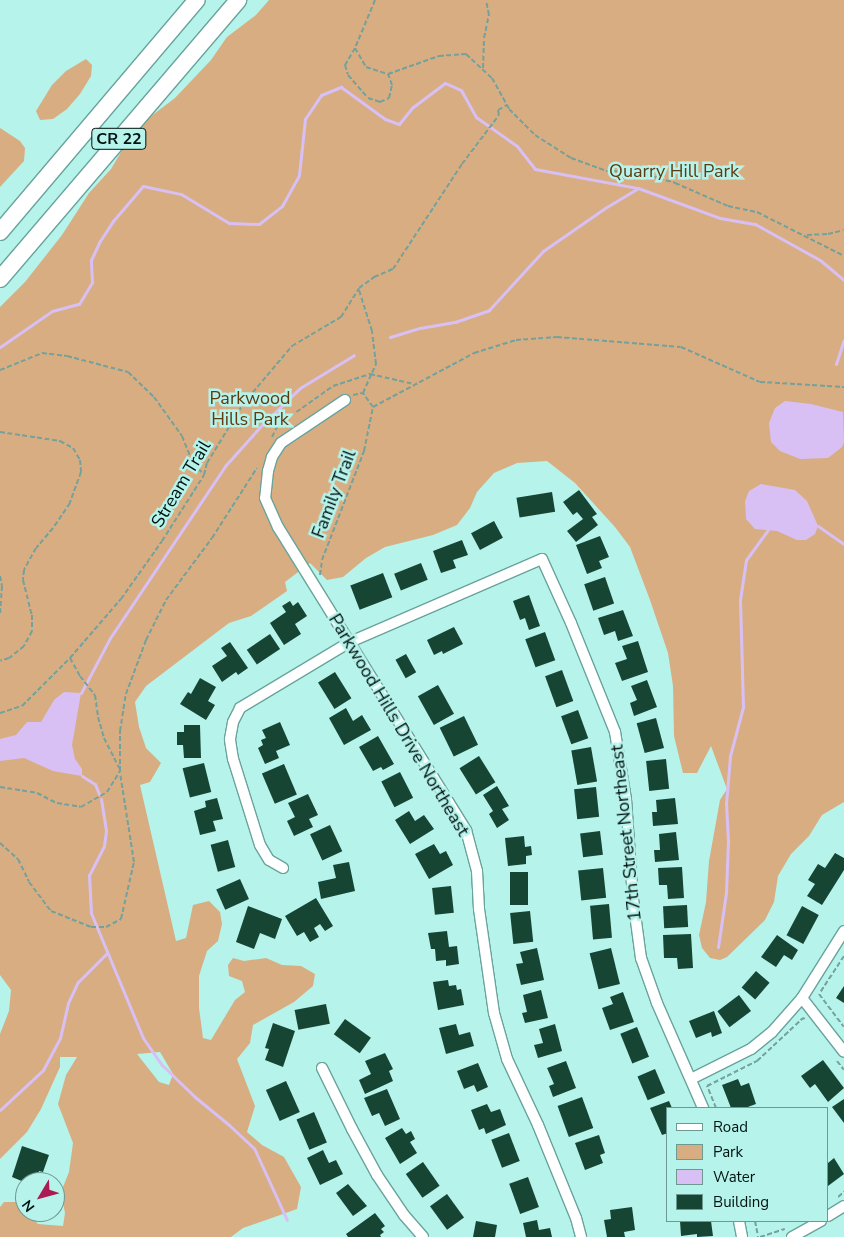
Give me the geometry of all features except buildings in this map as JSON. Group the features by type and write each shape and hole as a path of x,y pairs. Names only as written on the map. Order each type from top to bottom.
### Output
{"main road":[{"name":"CR 22","path":"0,232 197,0"},
{"name":"CR 22","path":"0,279 238,0"}],"street":[{"name":"Parkwood Hills Drive Northeast","path":"345,400 281,443 272,457 264,486 265,498 275,521 466,830 477,871 479,909 494,1013 507,1059 538,1125 576,1218 581,1237"},
{"name":"17th Street Northeast","path":"350,642 542,560 571,623 615,732 626,799 633,899 641,958 657,1003 703,1107"},
{"path":"283,868 269,860 260,846 233,759 230,739 233,722 240,708 350,642"},
{"path":"691,1079 750,1049 772,1032 802,998 844,931"},
{"path":"802,998 844,1052"},
{"path":"322,1068 377,1175 404,1215 423,1237"},
{"path":"829,1215 844,1206"},
{"path":"739,1222 742,1237"},
{"path":"790,1232 818,1222"}],"path":[{"path":"375,0 355,48 345,65 348,75 368,98 380,102 389,98 392,86 388,74"},
{"path":"483,68 484,38 489,15 486,0"},
{"path":"355,48 366,67 388,74 439,56 466,54 492,78 507,105 534,135 571,158 606,171 637,172 675,183 728,206 757,212 844,256"},
{"path":"507,105 498,110 499,115 462,164 393,269 374,277 359,288 373,339 376,364 363,393 373,407 474,353 516,340 557,337 681,347 760,382 844,387"},
{"path":"804,235 828,234 844,230"},
{"name":"Stream Trail","path":"0,713 22,706 70,658 121,599 204,474 207,463 243,404 292,346 341,318 359,288"},
{"path":"0,370 42,353 67,356 128,372 154,397 182,436 193,463 204,474"},
{"path":"271,440 278,425 333,386 370,374 414,384"},
{"name":"Family Trail","path":"318,590 322,560 364,451 373,407"},
{"path":"0,432 60,441 73,448 80,460 81,472 70,503 53,528 36,548 24,570 23,580 32,615 32,631 24,646 9,658 0,661"},
{"path":"0,787 37,793 57,803 82,806 107,792 120,771 120,731 126,694 146,640 166,600 212,538 260,464"},
{"path":"0,576 2,586 0,615"},
{"path":"0,843 18,859 28,882 52,911 91,927 106,927 121,919 134,862 120,771 117,760 104,738 98,717 95,694 80,676 70,658"},
{"path":"844,956 819,994 844,1027"},
{"path":"716,1107 708,1086 758,1060 804,1018 809,1025"},
{"path":"832,1055 844,1070"},
{"path":"755,1222 759,1237 790,1232"}],"green space":[{"path":"269,0 844,0 844,802 822,815 809,836 791,854 778,876 774,902 765,920 727,957 720,960 710,958 702,948 699,935 706,902 709,861 720,800 727,789 711,746 697,773 683,773 674,736 673,686 668,653 650,600 630,547 615,527 575,483 547,461 517,463 494,473 477,492 470,508 457,525 433,535 385,547 366,558 343,577 327,580 310,563 285,582 287,591 251,616 229,623 146,686 135,702 139,727 146,748 161,763 150,782 140,785 176,941 186,938 193,905 209,901 220,912 222,924 218,941 207,951 199,976 199,1008 203,1038 211,1040 235,1000 245,992 242,981 229,976 228,965 233,958 244,961 266,958 282,965 301,966 315,974 313,986 294,1002 253,1025 250,1043 237,1059 255,1106 247,1132 262,1145 284,1157 301,1187 297,1209 243,1228 231,1237 0,1237 0,1207 4,1202 15,1202 15,1222 36,1222 38,1224 63,1226 65,1222 65,1182 69,1172 73,1143 58,1104 66,1075 77,1057 60,1057 60,1067 41,1109 27,1132 0,1159 0,1034 9,1011 11,990 0,975 0,307 25,282 62,235 89,193 111,169 127,142 150,117 175,98 211,60 227,37 256,15","holes":["160,1052 173,1074 169,1085 159,1082 137,1054"]},
{"path":"86,59 92,65 91,76 80,94 67,109 53,119 40,120 36,111 52,85 66,71"},
{"path":"0,128 20,141 25,148 24,161 0,187"}],"water":[{"path":"785,401 811,404 843,412 844,442 842,447 828,458 800,459 780,451 771,442 769,423 775,408"},
{"path":"761,484 795,490 807,501 818,526 815,534 806,540 797,540 777,531 755,529 746,519 745,501 749,491"},
{"path":"64,692 81,693 72,745 75,759 82,769 82,776 53,771 24,758 0,761 0,739 16,735 27,722 41,722 54,700"}],"waterway":[{"path":"0,347 52,311 79,304 92,282 91,260 100,241 113,221 143,186 181,194 229,223 259,224 282,206 299,175 305,119 321,95 341,87 385,119 399,124 413,107 445,83 461,90 476,117 517,146 535,169 638,188 720,218 755,224 820,260 844,280"},
{"path":"390,337 420,328 455,322 489,310 543,251 605,208 637,189"},
{"path":"836,364 844,340"},
{"path":"81,693 110,638 225,466 259,428 300,388 354,355"},
{"path":"818,526 844,544"},
{"path":"718,947 726,893 728,841 726,804 730,756 743,707 740,600 746,560 768,530"},
{"path":"82,776 95,784 99,794"},
{"path":"101,799 106,831 104,846 89,875 91,913 143,1038 162,1065 195,1097 254,1148 287,1220"},
{"path":"0,1110 43,1070 60,1038 68,1003 78,982 107,953"}],"park label":[{"name":"Quarry Hill Park","path":"674,171"},
{"name":"Parkwood Hills Park","path":"250,409"}]}
